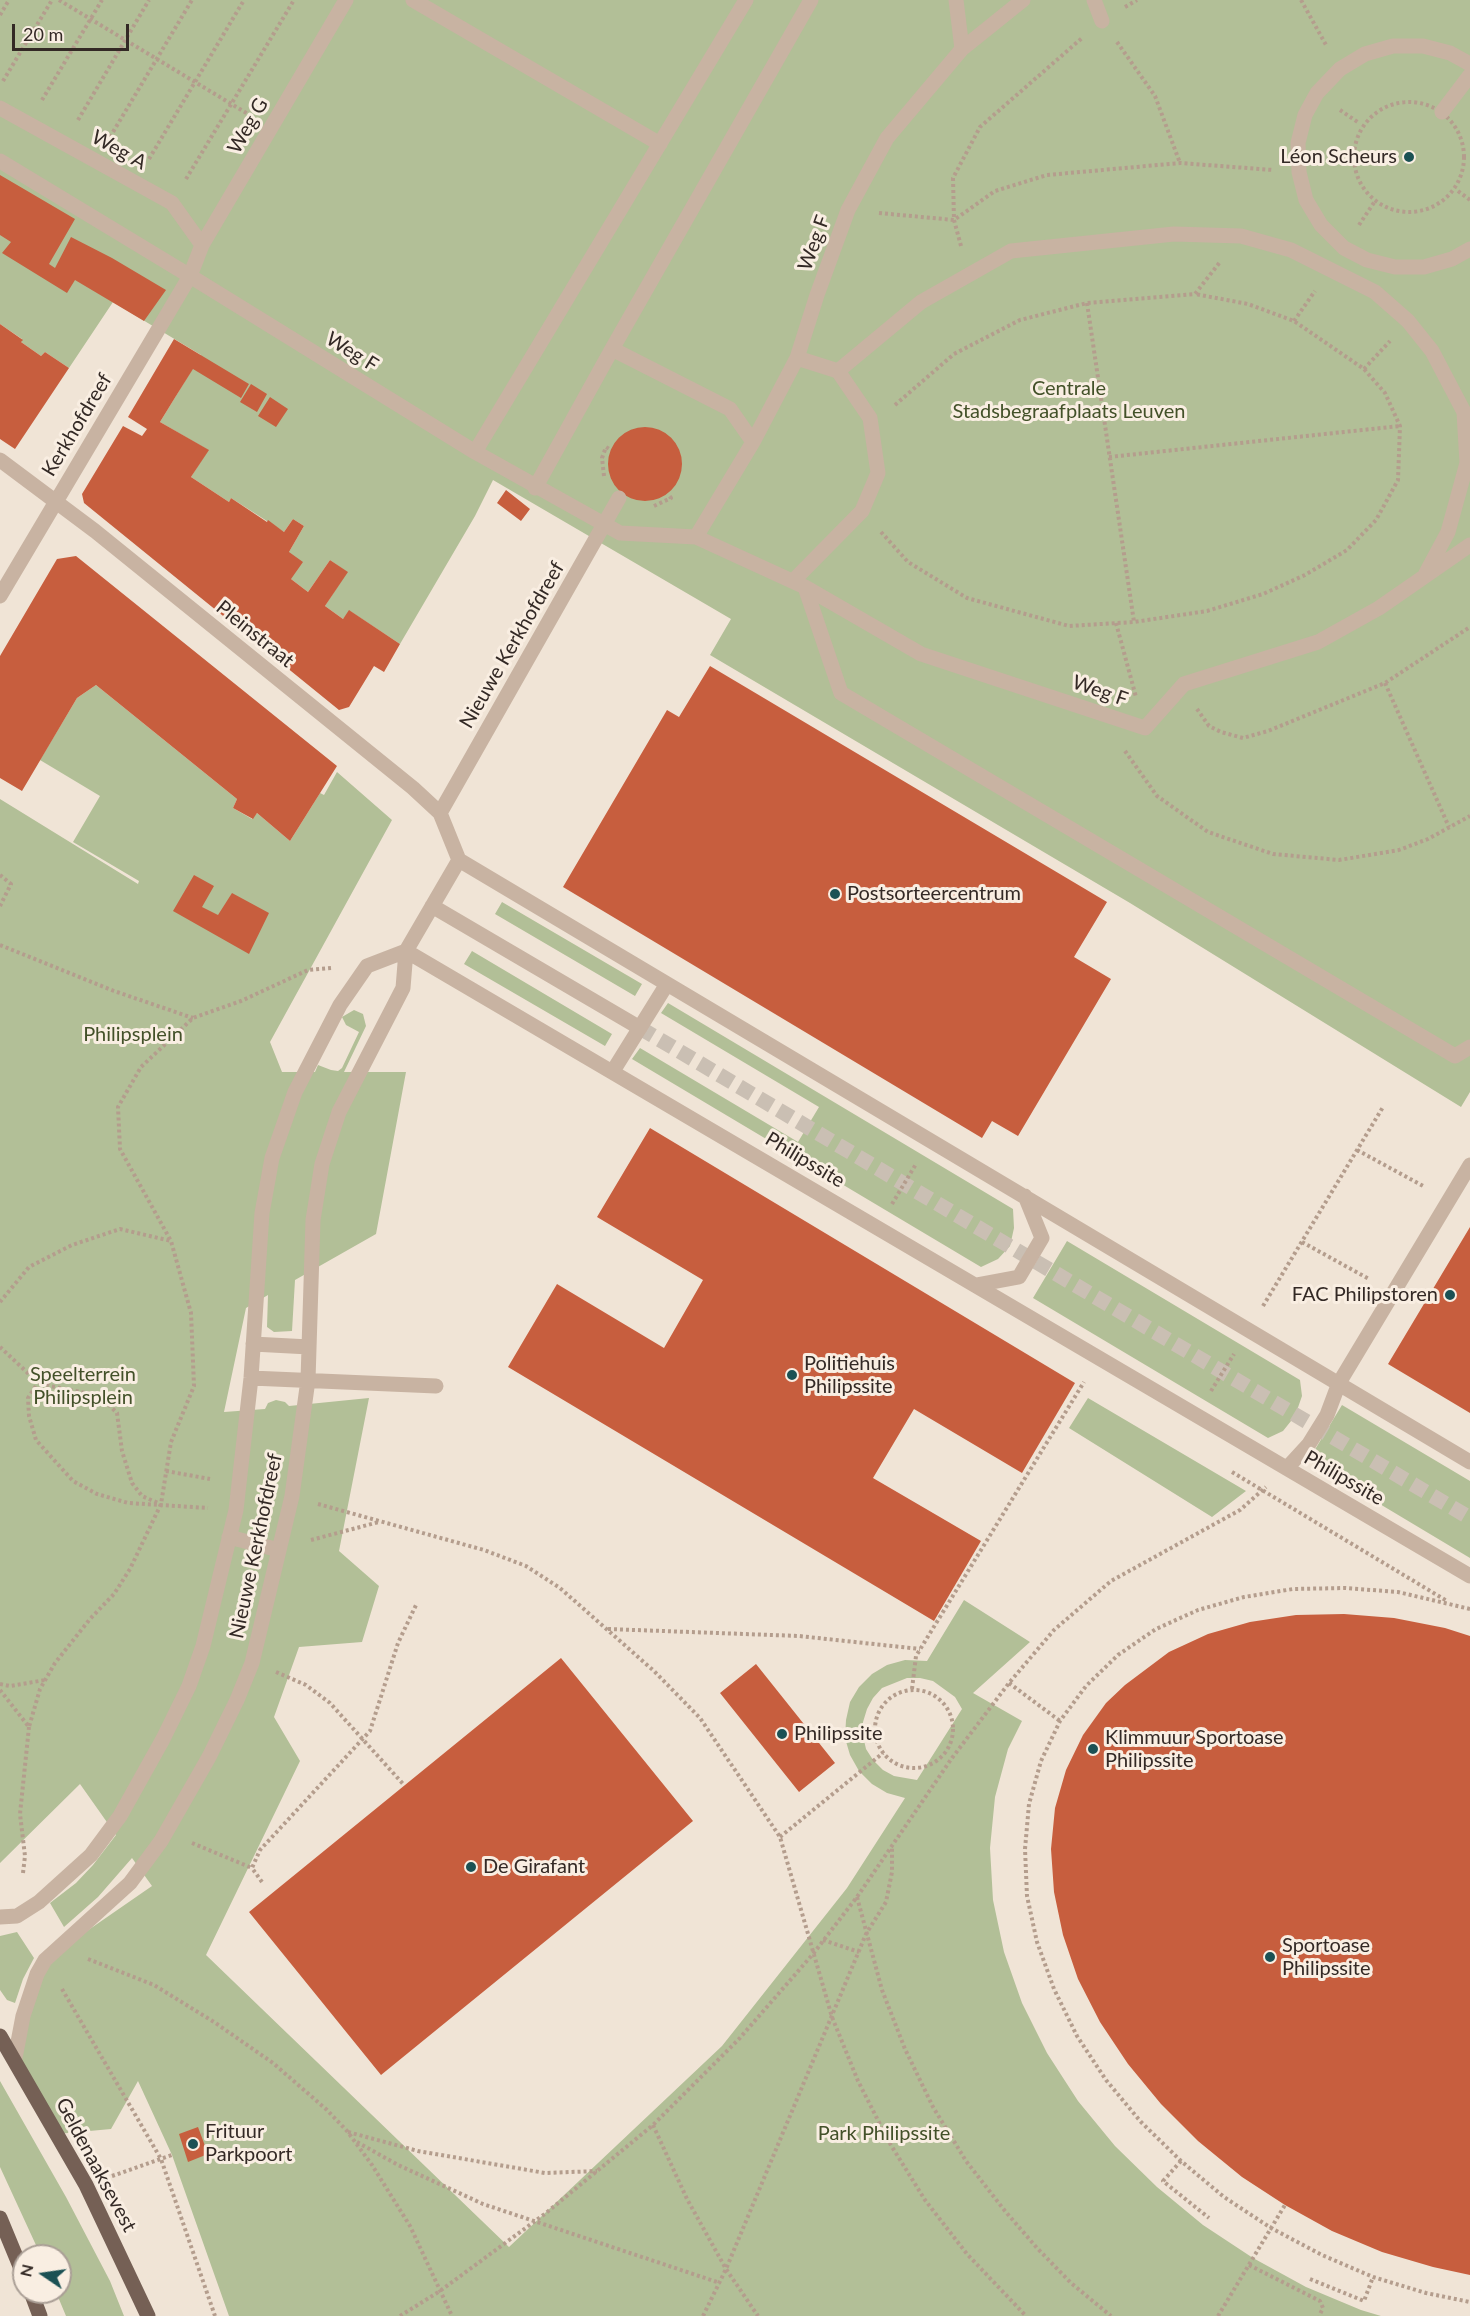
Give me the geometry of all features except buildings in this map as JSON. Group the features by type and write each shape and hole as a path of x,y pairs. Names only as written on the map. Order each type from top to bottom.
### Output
{"main road":[{"name":"Geldenaaksevest","path":"0,2036 15,2058 86,2185 148,2316"},
{"path":"0,2218 12,2247"}],"street":[{"name":"Weg G","path":"190,276 202,246 346,0"},
{"path":"413,0 660,144"},
{"path":"474,452 746,0"},
{"path":"535,488 811,0"},
{"path":"956,0 962,49"},
{"name":"Weg F","path":"696,537 753,442 797,358 848,210 887,138 962,49 1023,0"},
{"path":"1094,0 1102,21"},
{"path":"1470,64 1450,53 1423,46 1393,46 1365,54 1340,69 1317,93 1305,115 1298,143 1299,172 1306,200 1321,225 1344,248 1367,260 1395,267 1424,267 1452,259 1470,249"},
{"path":"1442,112 1470,75"},
{"name":"Weg A","path":"0,108 172,203 202,246"},
{"name":"Weg F","path":"0,161 474,452 535,488 621,533 696,537 799,584 921,654 1145,728 1184,684"},
{"path":"838,371 921,302 1011,251 1174,234 1241,236 1291,250 1375,292 1408,321 1432,351 1464,412 1467,463 1448,532 1424,576"},
{"name":"Kerkhofdreef","path":"0,597 190,276"},
{"path":"612,349 730,409 753,442"},
{"path":"797,358 838,371 870,418 878,473 862,511 799,584 841,693 1455,1056 1470,1047"},
{"name":"Pleinstraat","path":"0,460 56,501 394,773 440,813 459,860"},
{"name":"Nieuwe Kerkhofdreef","path":"440,813 619,498"},
{"path":"1184,684 1318,642 1379,608 1470,545"},
{"path":"459,860 1470,1462"},
{"name":"Nieuwe Kerkhofdreef","path":"15,2058 23,2016 37,1974 45,1960 130,1883 167,1832 209,1757 252,1663 292,1496 308,1380 313,1220 322,1164 339,1112 403,988 406,951 459,860"},
{"path":"432,906 640,1028"},
{"path":"367,966 406,951"},
{"name":"Philipssite","path":"406,951 614,1071 1470,1576"},
{"name":"Nieuwe Kerkhofdreef","path":"0,1917 17,1916 39,1902 91,1855 120,1816 163,1739 189,1686 203,1646 236,1510 251,1378 262,1213 272,1158 295,1092 340,1005 367,966"},
{"path":"614,1071 667,984"},
{"path":"1287,1468 1309,1444 1327,1414 1339,1383 1470,1165"},
{"path":"976,1285 1019,1277 1042,1238 1025,1196"},
{"path":"253,1344 309,1347"},
{"path":"251,1378 436,1386"},
{"path":"229,1537 279,1550"}],"path":[{"path":"0,15 9,0"},
{"path":"0,87 52,0"},
{"path":"59,0 272,128"},
{"path":"27,123 102,0"},
{"path":"63,143 149,0"},
{"path":"96,161 192,0"},
{"path":"134,183 244,0"},
{"path":"172,203 294,0"},
{"path":"969,275 954,220 953,178 980,127 1102,21 1137,0"},
{"path":"1301,0 1340,69"},
{"path":"1102,21 1155,96 1180,163"},
{"path":"1401,101 1416,101 1442,112 1460,135 1463,149 1464,163 1453,190 1437,204 1416,212 1402,212 1375,201 1357,178 1354,164 1353,150 1364,123 1381,109 1401,101"},
{"path":"848,210 954,220 994,191 1047,175 1180,163 1299,172"},
{"path":"1458,191 1470,200"},
{"path":"1195,294 1241,236"},
{"path":"862,511 908,562 967,598 1069,626 1134,622 1207,611 1263,594 1305,575 1347,550 1376,520 1398,480 1400,426 1385,393 1364,369 1294,321 1248,304 1195,294 1087,303 1020,320 954,354 902,401 870,418"},
{"path":"1087,303 1134,622"},
{"path":"1364,369 1408,321"},
{"path":"1109,457 1400,426"},
{"path":"1116,623 1145,728 1124,749 1157,795 1208,832 1273,854 1339,860 1399,850 1428,839 1470,816"},
{"path":"1184,684 1209,726 1244,738 1321,711 1385,683 1470,627"},
{"path":"1385,683 1449,827"},
{"path":"0,875 11,884 0,906"},
{"path":"0,945 114,991 193,1018"},
{"path":"23,1873 25,1856 20,1814 29,1727 40,1689 69,1645 114,1594 130,1569 161,1504 171,1442 194,1386 191,1313 171,1241 120,1149 118,1107 141,1067 193,1018 240,1001 308,970 367,966"},
{"path":"1197,1415 1383,1107"},
{"path":"878,1227 930,1140"},
{"path":"1357,1150 1449,1199"},
{"path":"0,1302 28,1267 72,1245 120,1229 171,1241"},
{"path":"1302,1242 1393,1293"},
{"path":"0,1347 39,1381 50,1386 90,1394 108,1404 117,1413 122,1451 132,1483 142,1496 161,1504"},
{"path":"39,1381 28,1398 29,1416 36,1440 73,1481 97,1494 128,1503 236,1510"},
{"path":"912,1689 913,1668 920,1648 1084,1382"},
{"path":"400,2316 440,2291 536,2221 653,2125 739,2039 813,1954 857,1897 952,1758 1009,1683 1054,1630 1111,1581 1240,1510 1287,1468"},
{"path":"166,1471 210,1479"},
{"path":"318,1504 484,1550 526,1566 560,1588 607,1629 654,1671 700,1718 780,1838 832,2017 858,2081 878,2121 925,2200 967,2254 1026,2316"},
{"path":"279,1550 381,1521"},
{"path":"1470,1609 1398,1592 1345,1588 1293,1589 1244,1597 1198,1610 1156,1629 1118,1655 1086,1686 1060,1721 1041,1761 1029,1804 1025,1849 1028,1896 1037,1942 1054,1989 1083,2044 1106,2080 1141,2122 1181,2161 1224,2196 1270,2228 1322,2255 1373,2277 1426,2293 1470,2302"},
{"path":"252,1868 260,1850 370,1731 398,1643 416,1605"},
{"path":"607,1629 799,1636 920,1648"},
{"path":"276,1672 306,1686 330,1703 404,1785"},
{"path":"0,1684 10,1686 45,1680"},
{"path":"1009,1683 1060,1721"},
{"path":"912,1689 929,1692 938,1697 950,1714 953,1734 951,1744 945,1753 929,1765 909,1768 890,1760 882,1753 874,1734 878,1714 889,1697 912,1689"},
{"path":"0,1690 29,1727"},
{"path":"780,1838 882,1753"},
{"path":"945,1753 952,1758"},
{"path":"167,1832 252,1868 262,1881"},
{"path":"704,2316 726,2269 866,1934 886,1902 892,1872 892,1846"},
{"path":"857,1897 882,1990 905,2049 933,2107 966,2160 1005,2211 1071,2283 1111,2316"},
{"path":"823,1940 859,1952"},
{"path":"62,1945 87,1959 154,1985 214,2022 273,2063 327,2110 354,2140 372,2165 410,2226 452,2316"},
{"path":"45,1960 160,2159 215,2316"},
{"path":"653,2125 687,2199 726,2269 758,2316"},
{"path":"347,2132 418,2151 545,2173 597,2171"},
{"path":"354,2140 398,2165 483,2204 720,2283"},
{"path":"86,2185 172,2155"},
{"path":"1181,2161 1163,2181 1209,2218"},
{"path":"1218,2316 1285,2205"},
{"path":"1249,2265 1320,2301 1323,2308 1319,2316"},
{"path":"1310,2279 1364,2301 1373,2277"}],"green space":[{"name":"Centrale Stadsbegraafplaats Leuven","path":"0,0 1470,0 1470,1092 1461,1107 1130,903 710,655 731,619 493,480 475,516 400,644 350,611 343,619 325,606 347,572 330,560 308,592 291,579 289,552 304,526 293,519 284,532 231,498 229,502 191,477 208,450 160,422 201,355 113,302 69,368 45,352 41,356 0,324"},
{"path":"96,685 237,799 233,808 252,819 257,813 290,841 320,793 324,795 337,772 392,820 270,1042 282,1072 315,1072 318,1065 338,1071 342,1068 359,1032 346,1025 342,1017 354,1010 363,1014 366,1026 344,1072 406,1072 376,1234 295,1280 292,1331 274,1332 267,1327 268,1295 246,1308 224,1412 265,1409 268,1403 276,1400 285,1402 289,1406 369,1398 339,1551 379,1586 362,1642 299,1647 274,1717 300,1761 206,1955 509,2247 722,2046 847,1888 905,1798 887,1793 872,1784 859,1771 850,1755 845,1738 850,1702 859,1687 872,1674 887,1665 905,1660 927,1661 964,1600 1030,1642 973,1693 1022,1721 1008,1749 995,1797 990,1848 993,1900 1004,1952 1022,2003 1047,2053 1078,2101 1115,2146 1157,2187 1203,2225 1253,2258 1306,2287 1381,2316 229,2316 172,2155 138,2081 111,2129 57,2134 15,2058 45,1960 152,1886 132,1858 98,1897 64,1927 50,1903 76,1883 116,1835 80,1784 0,1863 0,799 138,884 139,881 73,842 100,796 40,760 77,698","holes":["907,1678 933,1681 955,1697 962,1709 917,1780 894,1776 883,1770 873,1760 866,1749 863,1722 873,1698 882,1688"]},
{"path":"502,902 642,984 635,996 495,914"},
{"path":"472,951 612,1034 605,1046 464,964"},
{"path":"668,1003 1013,1209 1014,1228 1010,1246 998,1259 981,1267 632,1059 640,1048 798,1142 819,1107 661,1013"},
{"path":"1067,1241 1300,1380 1302,1396 1295,1416 1283,1431 1268,1438 1033,1298"},
{"path":"1088,1398 1246,1491 1212,1517 1069,1428"},
{"path":"1342,1405 1470,1481 1470,1558 1308,1461"},
{"path":"17,1932 34,1958 23,1979 15,2003 7,2000 0,1990 0,1936"},
{"path":"0,2081 66,2197 110,2281 124,2316 66,2316 61,2304 72,2304 72,2244 35,2244 0,2167"}],"tunnel":[{"path":"640,1028 1470,1518"}],"place":[{"name":"Léon Scheurs","path":"1409,157"},
{"name":"Postsorteercentrum","path":"835,894"},
{"name":"FAC Philipstoren","path":"1450,1295"},
{"name":"Politiehuis Philipssite","path":"792,1375"},
{"name":"Philipssite","path":"782,1734"},
{"name":"Klimmuur Sportoase Philipssite","path":"1093,1749"},
{"name":"De Girafant","path":"471,1867"},
{"name":"Sportoase Philipssite","path":"1270,1957"},
{"name":"Frituur Parkpoort","path":"193,2144"}],"park label":[{"name":"Philipsplein","path":"133,1035"},
{"name":"Speelterrein Philipsplein","path":"83,1386"},
{"name":"Park Philipssite","path":"884,2134"}]}
